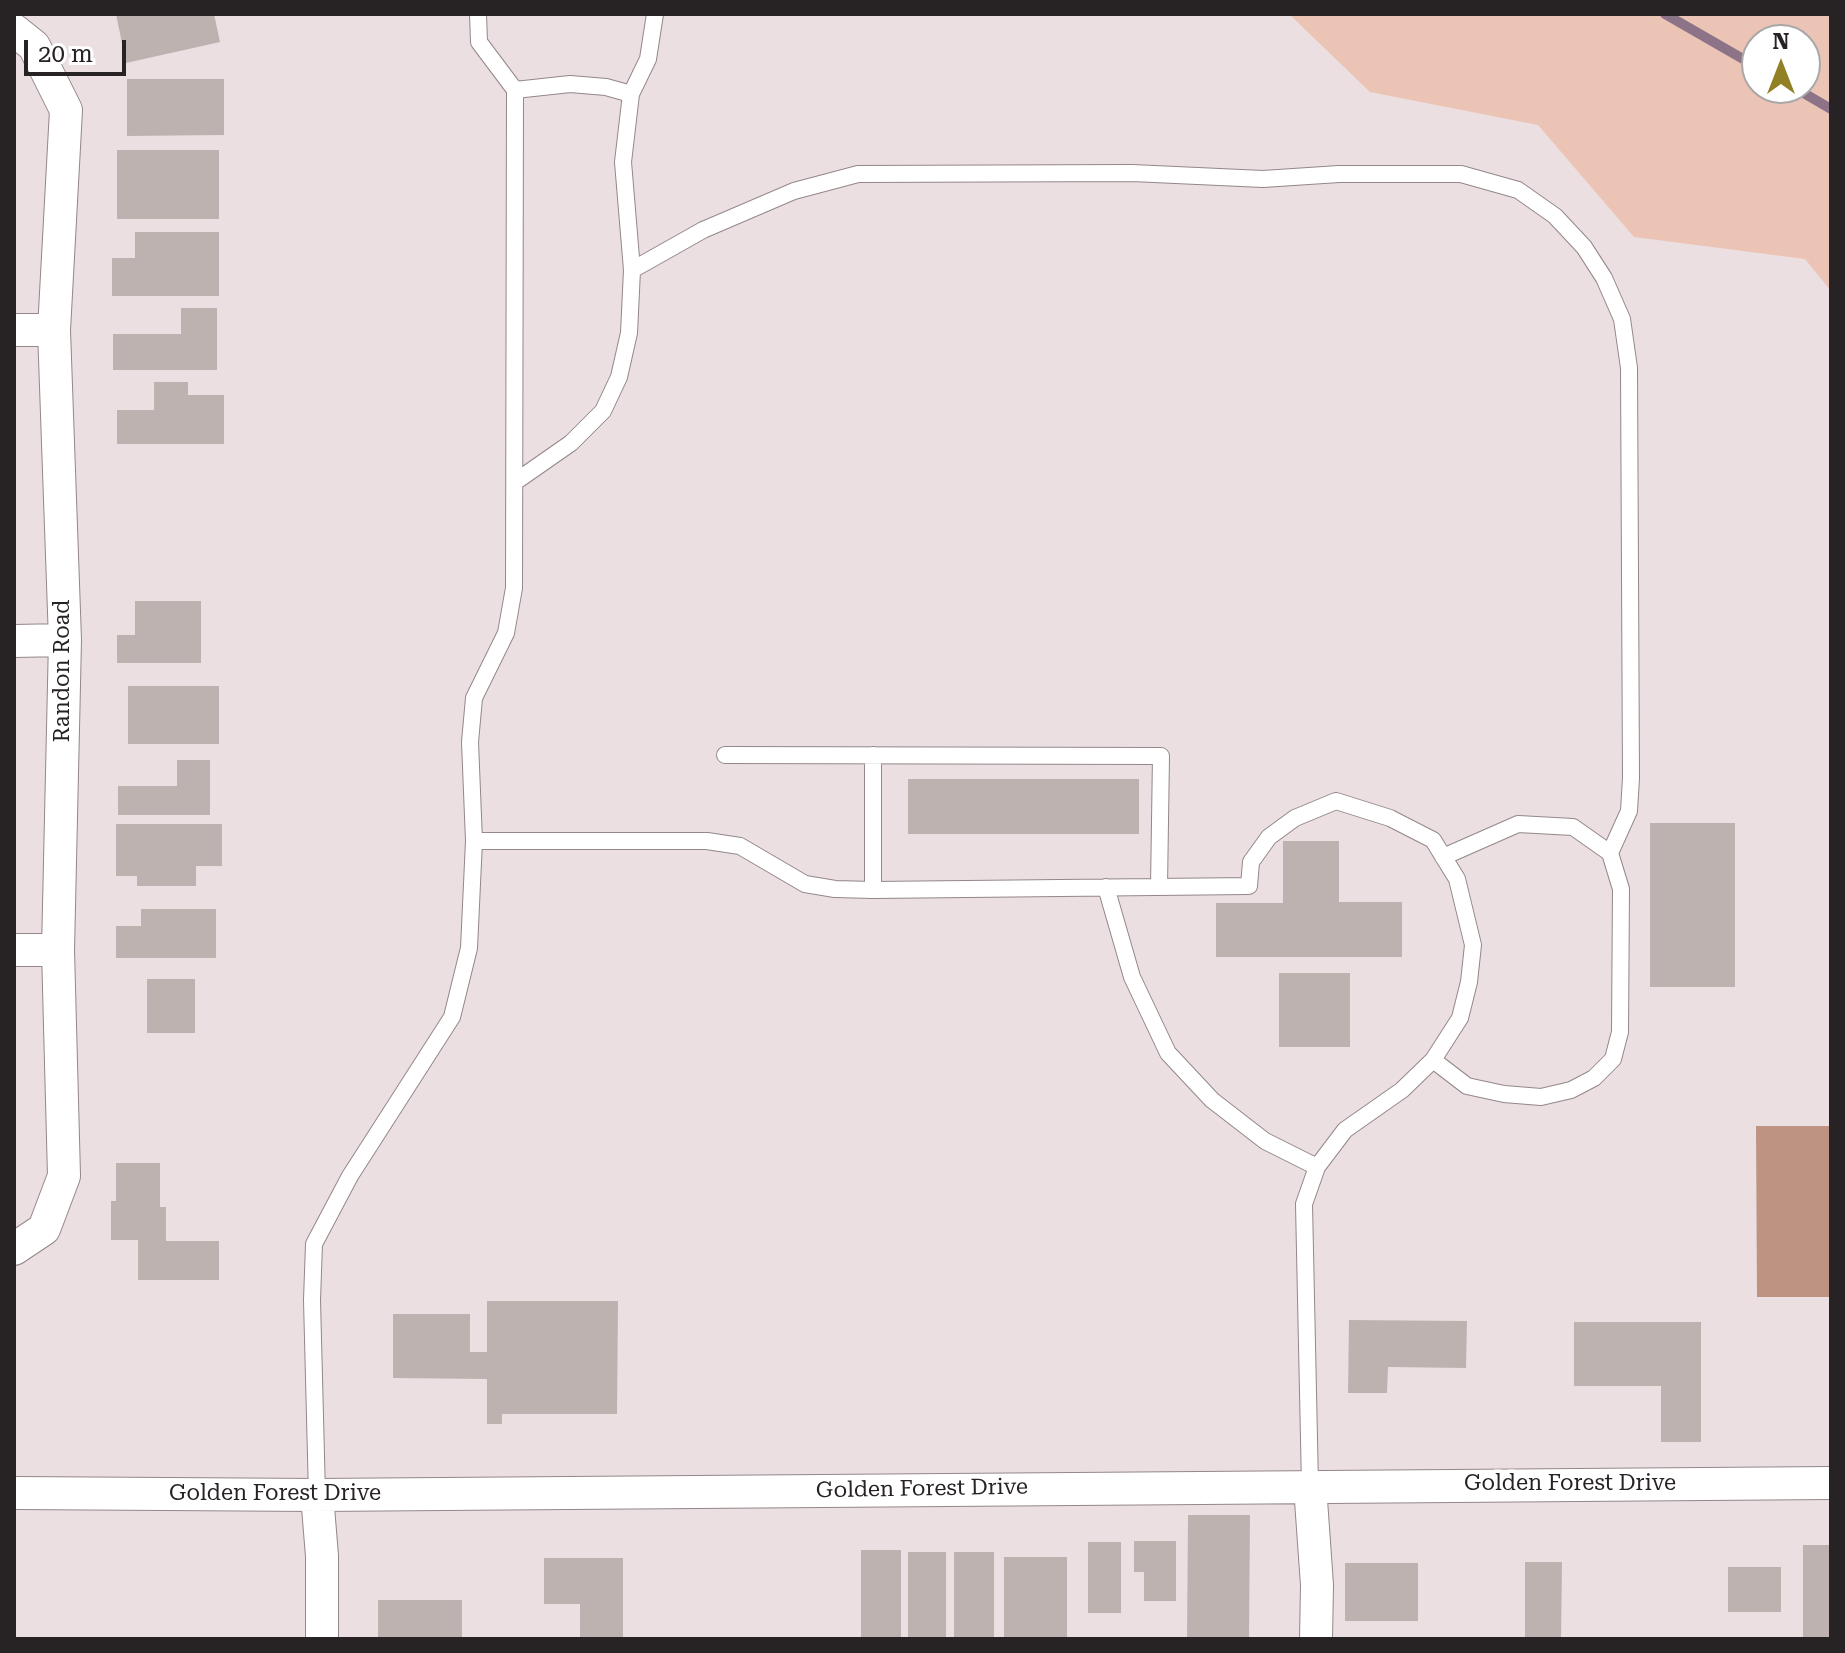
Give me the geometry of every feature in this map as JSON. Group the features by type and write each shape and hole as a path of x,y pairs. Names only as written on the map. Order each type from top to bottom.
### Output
{"street":[{"name":"Randon Road","path":"14,30 34,46 66,110 54,330 65,640 58,950 64,1176 44,1229 14,1249"},
{"path":"14,330 54,330"},
{"path":"14,641 65,640"},
{"path":"14,950 58,950"},
{"name":"Golden Forest Drive","path":"14,1493 317,1495 1831,1483"},
{"path":"1310,1486 1317,1585 1316,1639"},
{"path":"317,1495 322,1556 322,1639"}],"lane":[{"path":"317,1495 312,1300 314,1244 350,1176 452,1017 469,948 474,841 470,742 474,698 506,633 514,588 515,90 479,42 478,14"},
{"path":"515,482 571,443 603,411 619,377 629,333 632,270 623,162 631,94 648,59 655,14"},
{"path":"515,90 570,84 606,87 631,94"},
{"path":"632,270 703,230 794,191 858,174 1132,173 1263,179 1339,174 1461,174 1518,190 1555,216 1584,247 1604,278 1622,319 1629,368 1631,778 1629,811 1610,853"},
{"path":"725,755 1161,756 1159,887"},
{"path":"873,755 873,890"},
{"path":"474,841 707,841 740,846 805,884 873,890 1249,886 1251,862 1269,837 1295,818 1336,801 1390,818 1433,840 1457,879 1473,945 1469,982 1460,1018 1433,1060 1402,1090 1345,1130 1317,1167 1304,1204 1310,1486"},
{"path":"1433,1060 1467,1086 1504,1094 1541,1097 1571,1090 1594,1078 1613,1059 1620,1032 1621,889 1610,853 1573,827 1518,824 1443,857"},
{"path":"1106,887 1132,977 1168,1053 1212,1100 1255,1133 1317,1167"}],"shaded area":[{"path":"1289,14 1831,14 1831,291 1805,259 1634,237 1538,125 1370,92"},
{"path":"1756,1126 1831,1126 1831,1297 1757,1297"}],"building":[{"path":"116,14 214,14 220,42 126,63"},
{"path":"127,79 224,79 224,135 127,136"},
{"path":"117,150 219,150 219,219 117,219"},
{"path":"135,232 219,232 219,296 112,296 112,258 135,258"},
{"path":"181,308 217,308 217,370 113,370 113,334 181,334"},
{"path":"154,382 188,382 188,395 224,395 224,444 117,444 117,410 154,410"},
{"path":"135,601 201,601 201,663 117,663 117,635 135,635"},
{"path":"128,686 219,686 219,744 128,744"},
{"path":"177,760 210,760 210,815 118,815 118,786 177,786"},
{"path":"908,779 1139,779 1139,834 908,834"},
{"path":"1650,823 1735,823 1735,987 1650,987"},
{"path":"116,824 222,824 222,866 196,866 196,886 137,886 137,876 116,876"},
{"path":"1283,841 1339,841 1339,902 1402,902 1402,957 1216,957 1216,903 1283,903"},
{"path":"141,909 216,909 216,958 116,958 116,926 141,926"},
{"path":"1279,973 1350,973 1350,1047 1279,1047"},
{"path":"147,979 195,979 195,1033 147,1033"},
{"path":"116,1163 160,1163 160,1207 166,1207 166,1241 219,1241 219,1280 138,1280 138,1240 111,1240 111,1201 116,1201"},
{"path":"487,1301 618,1301 617,1414 502,1414 502,1424 487,1424 487,1379 393,1378 393,1314 470,1314 470,1352 487,1352"},
{"path":"1349,1320 1467,1321 1466,1368 1388,1367 1387,1393 1348,1393"},
{"path":"1574,1322 1701,1322 1701,1442 1661,1442 1661,1386 1574,1386"},
{"path":"1188,1515 1250,1515 1249,1639 1187,1639"},
{"path":"1134,1541 1176,1541 1176,1601 1144,1601 1144,1572 1134,1572"},
{"path":"1088,1542 1121,1542 1121,1613 1088,1613"},
{"path":"1803,1545 1831,1545 1831,1639 1803,1639"},
{"path":"861,1550 901,1550 901,1639 861,1639"},
{"path":"908,1552 946,1552 946,1639 908,1639"},
{"path":"954,1552 994,1552 994,1639 954,1639"},
{"path":"1004,1557 1067,1557 1067,1639 1004,1639"},
{"path":"544,1558 623,1558 623,1639 580,1639 580,1604 544,1604"},
{"path":"1525,1562 1562,1562 1561,1639 1525,1639"},
{"path":"1345,1563 1418,1563 1418,1621 1345,1621"},
{"path":"1728,1567 1781,1567 1781,1612 1728,1612"},
{"path":"378,1600 462,1600 462,1639 378,1639"}],"waterway":[{"path":"1665,14 1741,58"},
{"path":"1821,103 1831,109"}]}
